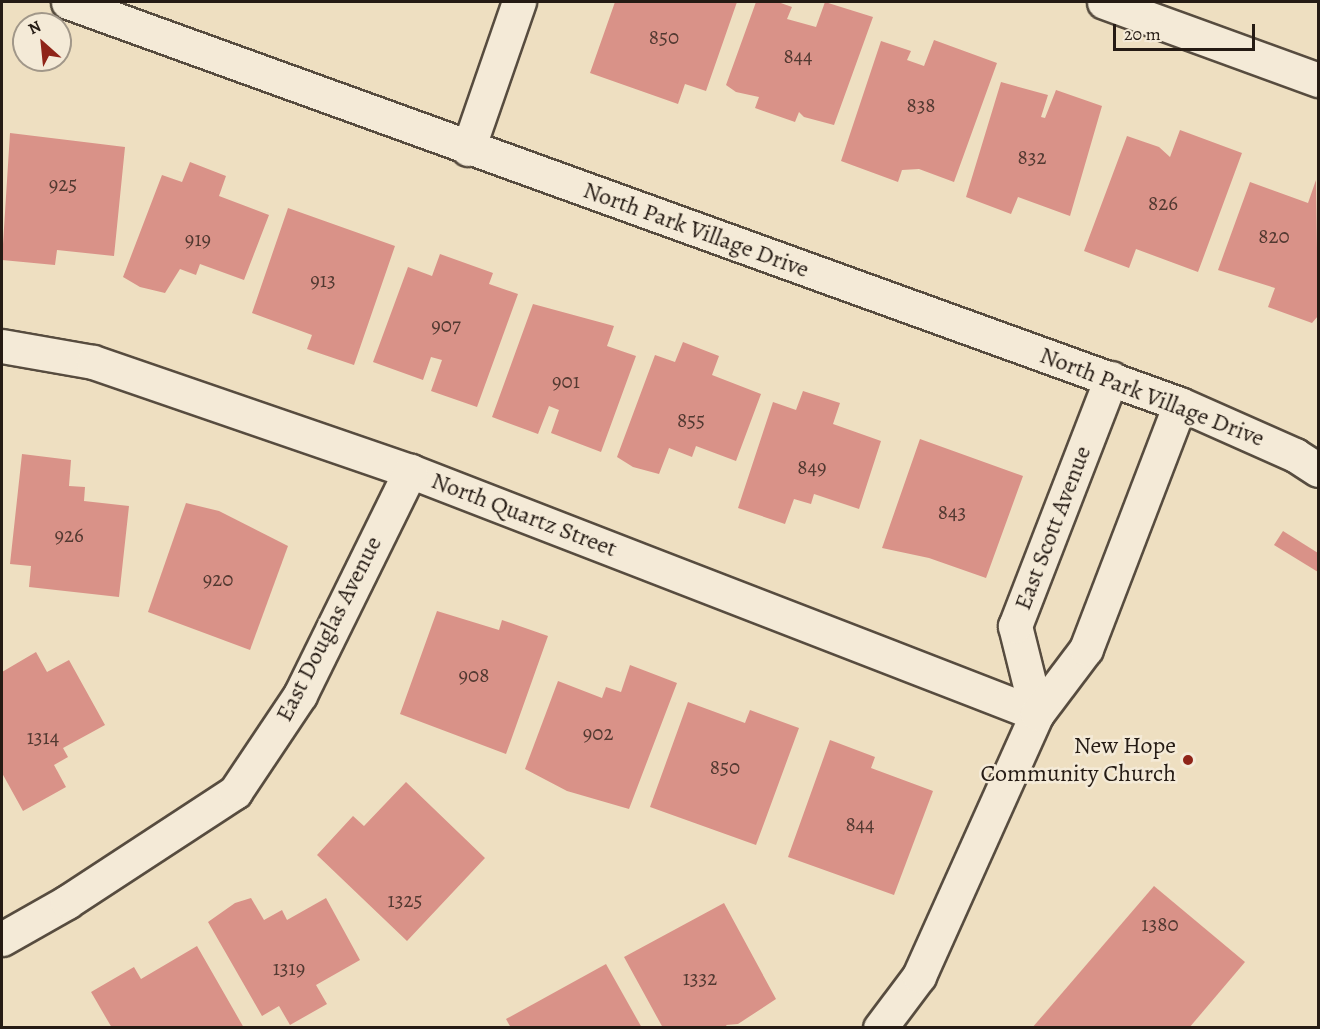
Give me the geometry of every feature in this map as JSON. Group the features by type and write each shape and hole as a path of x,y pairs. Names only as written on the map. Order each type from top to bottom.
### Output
{"street":[{"name":"North Park Village Drive","path":"68,2 1111,378 1180,404 1295,455 1318,470"},
{"path":"468,148 519,2"},
{"path":"1104,2 1318,80"},
{"name":"North Quartz Street","path":"2,346 93,362 410,471 1037,714"},
{"name":"East Scott Avenue","path":"1037,714 1015,626 1111,378"},
{"path":"880,1028 919,976 1037,714 1086,648 1180,404"},
{"name":"East Douglas Avenue","path":"2,939 68,902 235,792 300,695 410,471"}],"building":[{"path":"615,2 737,2 706,91 685,84 678,104 590,73"},
{"path":"756,2 778,2 792,7 787,19 816,27 825,2 873,17 834,125 804,117 799,112 795,122 755,108 759,97 736,92 726,85"},
{"path":"934,40 997,63 954,182 919,169 902,170 898,182 841,161 881,41 911,51 907,60 924,66"},
{"path":"1001,82 1048,95 1041,117 1045,118 1056,90 1102,106 1070,216 1018,197 1011,214 966,197"},
{"path":"1180,130 1242,153 1198,272 1136,249 1129,268 1084,251 1127,136 1159,147 1170,157"},
{"path":"10,133 125,147 114,256 57,250 55,265 2,260"},
{"path":"190,162 226,176 219,196 269,215 244,280 200,264 196,275 180,269 165,293 140,287 123,277 162,175 182,182"},
{"path":"1316,180 1318,316 1312,323 1268,307 1275,288 1218,270 1250,182 1308,203"},
{"path":"288,208 395,246 354,365 307,349 312,335 252,313"},
{"path":"440,254 493,273 489,284 518,294 477,407 431,391 442,360 431,357 423,380 373,362 408,267 432,276"},
{"path":"533,304 614,326 607,346 636,356 601,452 551,433 559,410 549,406 538,434 492,417"},
{"path":"683,342 719,356 712,375 761,394 736,461 696,446 692,457 669,448 659,474 633,467 617,457 655,355 675,362"},
{"path":"803,391 840,403 833,424 881,441 859,509 814,494 811,504 794,499 785,524 738,508 773,402 796,410"},
{"path":"920,439 1023,476 986,578 929,558 882,548"},
{"path":"22,454 71,460 69,486 85,487 84,501 129,506 119,597 29,587 31,566 10,564"},
{"path":"186,503 219,511 288,546 250,650 148,612"},
{"path":"1283,531 1318,553 1318,572 1274,545"},
{"path":"437,611 499,630 502,620 548,636 506,754 400,714"},
{"path":"36,652 47,672 69,660 105,725 63,748 68,757 54,765 66,787 23,811 2,773 2,672"},
{"path":"630,665 677,683 629,809 567,791 525,769 558,681 602,698 606,687 621,692"},
{"path":"688,702 745,723 750,710 799,728 756,845 650,807"},
{"path":"830,740 875,757 871,768 933,791 894,895 788,857"},
{"path":"406,782 485,858 407,941 317,855 353,816 364,826"},
{"path":"1154,886 1245,962 1189,1028 1032,1028"},
{"path":"251,898 264,920 282,910 287,920 326,898 360,960 316,985 327,1004 290,1025 279,1006 262,1016 208,922 235,903"},
{"path":"724,903 776,999 738,1024 726,1025 728,1028 663,1028 624,957"},
{"path":"197,946 244,1028 112,1028 91,992 134,967 141,979"},
{"path":"606,964 642,1028 511,1028 506,1019"}],"place":[{"name":"New Hope Community Church","path":"1188,760"}]}
